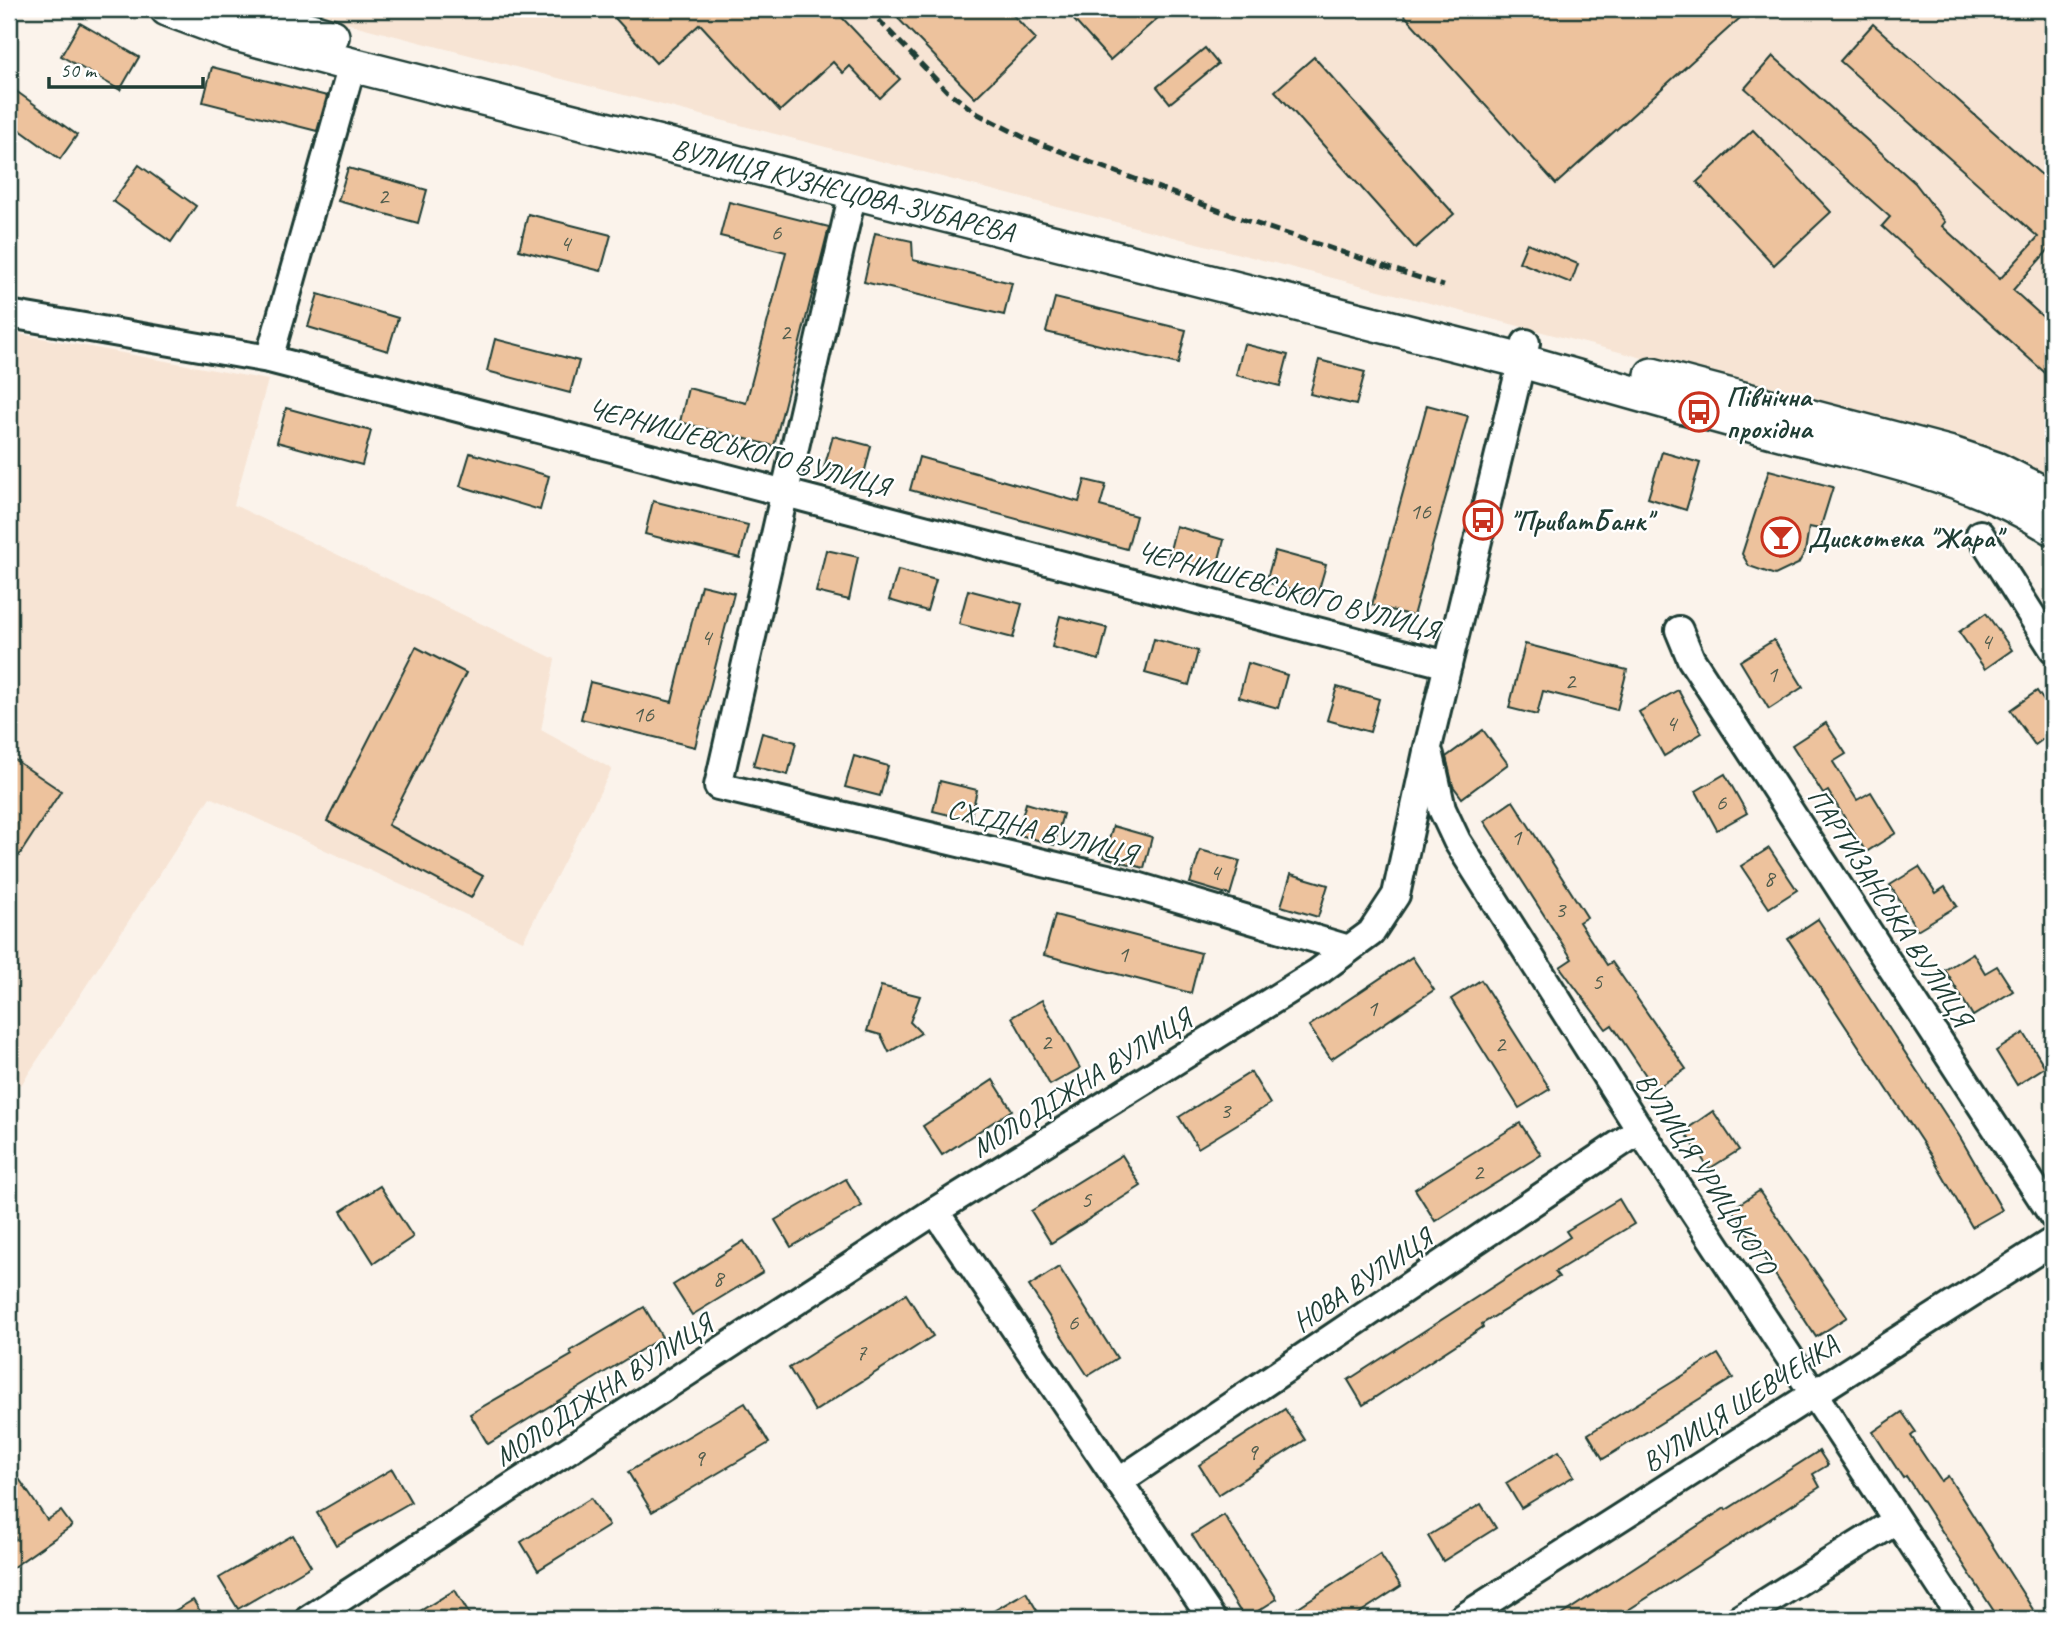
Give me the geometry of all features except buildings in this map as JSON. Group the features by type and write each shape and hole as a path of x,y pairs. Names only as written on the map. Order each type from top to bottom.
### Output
{"main road":[{"name":"ВУЛИЦЯ КУЗНЄЦОВА-ЗУБАРЄВА","path":"167,9 232,33 853,192 1524,352"},
{"name":"ВУЛИЦЯ КУЗНЄЦОВА-ЗУБАРЄВА","path":"237,9 399,55 1524,352"},
{"path":"1524,352 1952,454 1996,469 2053,498"},
{"path":"1524,352 1699,412 1924,470 1998,497 2053,528"}],"street":[{"path":"269,359 352,65"},
{"path":"785,492 853,192"},
{"name":"ЧЕРНИШЕВСЬКОГО ВУЛИЦЯ","path":"9,314 269,359 1448,665"},
{"name":"МОЛОДІЖНА ВУЛИЦЯ","path":"309,1619 934,1211 1318,972 1371,933 1386,915 1396,895 1428,747 1524,352"},
{"name":"СХІДНА ВУЛИЦЯ","path":"785,492 718,786 1119,881 1349,949"},
{"path":"1980,534 2053,649"},
{"name":"ПАРТИЗАНСЬКА ВУЛИЦЯ","path":"1679,630 1691,659 2053,1216"},
{"name":"ВУЛИЦЯ УРИЦЬКОГО","path":"1428,747 1442,809 1457,841 1640,1130 1962,1619"},
{"name":"НОВА ВУЛИЦЯ","path":"1118,1482 1640,1130"},
{"path":"934,1211 1212,1619"},
{"name":"ВУЛИЦЯ ШЕВЧЕНКА","path":"1461,1619 2053,1241"},
{"path":"1739,1619 1896,1521"}],"shaded area":[{"path":"291,9 2053,9 2053,480 2002,455 1956,439"},
{"path":"9,332 268,380 234,505 555,659 541,730 612,769 523,941 210,797 21,1085 9,1077"}],"railway":[{"path":"868,9 947,91 978,114 1025,138 1242,219 1444,286"}],"place":[{"name":"Північна прохідна","path":"1699,412"},
{"name":"\"ПриватБанк\"","path":"1483,520"},
{"name":"Дискотека \"Жара\"","path":"1781,537"}]}
